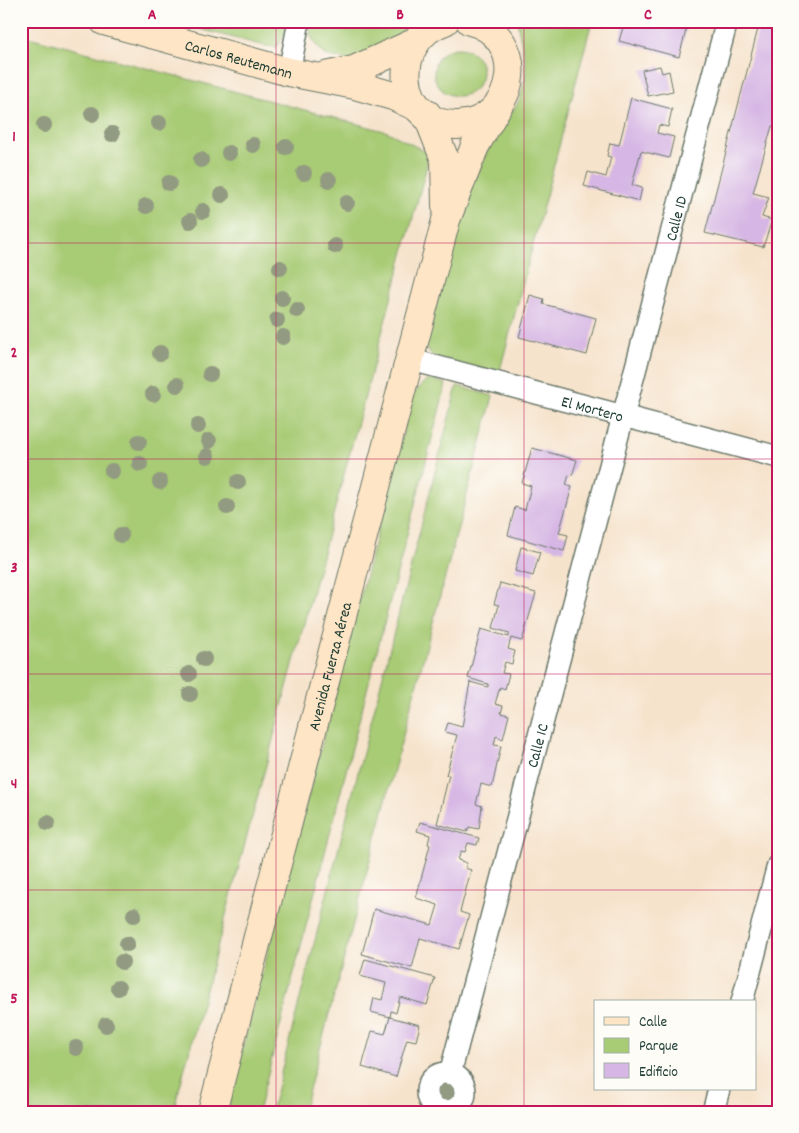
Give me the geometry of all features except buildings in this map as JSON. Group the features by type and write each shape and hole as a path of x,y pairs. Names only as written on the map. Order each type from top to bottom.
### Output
{"main road":[{"name":"Carlos Reutemann","path":"104,21 289,72 393,96 441,122 457,125 473,122 487,116 499,104"},
{"path":"414,43 423,32 445,21"},
{"path":"470,21 490,30 500,41 507,54"},
{"path":"507,21 507,54"},
{"name":"Carlos Reutemann","path":"318,78 354,70 414,43"},
{"name":"Avenida Fuerza Aérea","path":"414,43 408,56 405,71 410,92 423,111 445,160 446,220"},
{"name":"Avenida Fuerza Aérea","path":"212,1112 446,220 475,146 499,104 510,80 507,54"}],"street":[{"path":"289,72 299,21"},
{"name":"Calle 1D","path":"623,416 727,21"},
{"name":"El Mortero","path":"408,359 778,457"},
{"name":"Calle 1C","path":"450,1074 623,416"},
{"path":"743,1000 778,865"},
{"path":"713,1112 718,1090"}],"green space":[{"path":"169,21 287,21 285,34 276,47 265,46"},
{"path":"312,21 413,21 387,46 351,61 325,55 310,35"},
{"path":"517,21 592,21 499,374 437,360 425,347 461,211 497,129 511,114 520,99 525,79 525,62"},
{"path":"21,35 388,132 430,154 173,1112 21,1112"},
{"path":"453,48 463,48 475,55 482,67 482,77 475,89 463,96 453,96 445,92 438,85 434,77 434,67 438,59 445,52"},
{"path":"435,380 446,384 258,1112 226,1112 413,395 425,381"},
{"path":"457,386 493,396 304,1109 313,1112 271,1112"}]}
